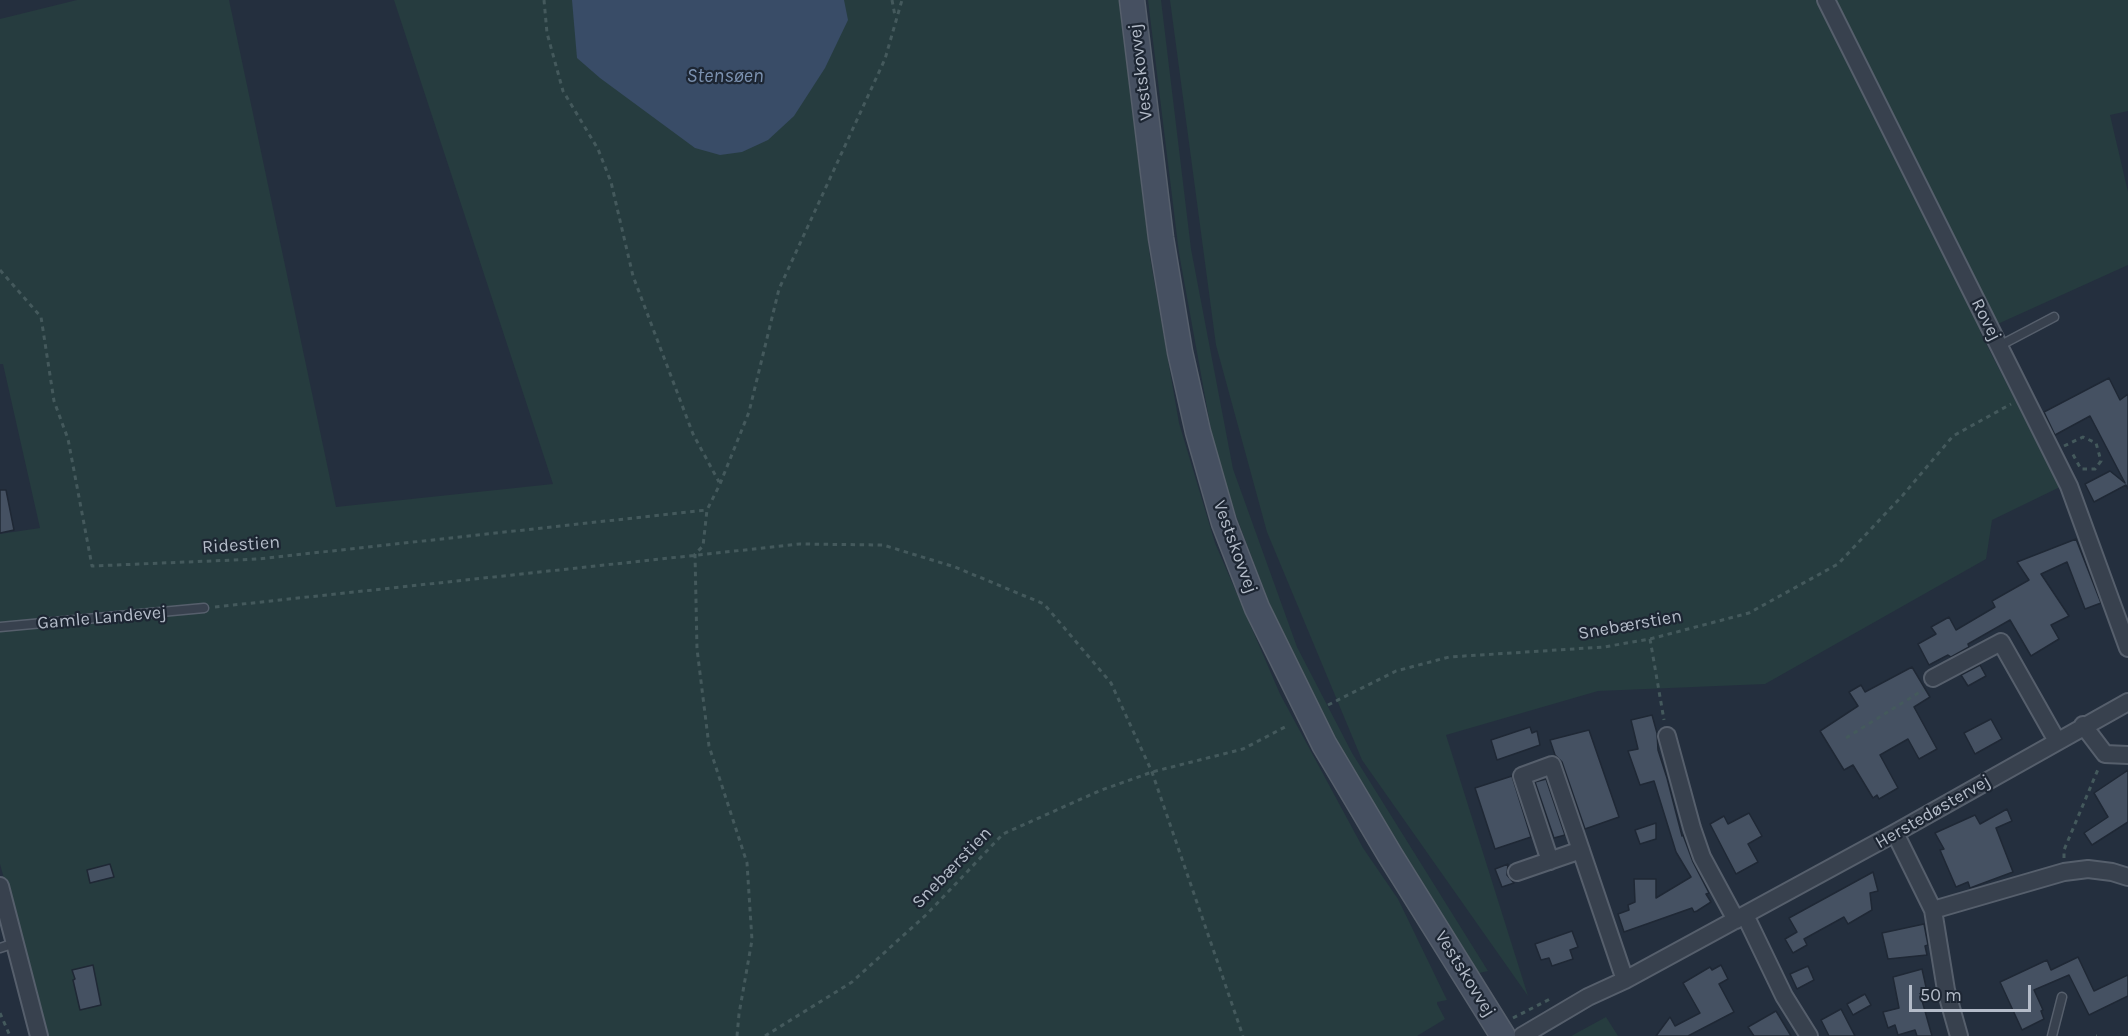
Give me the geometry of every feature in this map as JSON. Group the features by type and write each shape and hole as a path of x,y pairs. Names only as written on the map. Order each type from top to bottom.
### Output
{"street":[{"name":"Vestskovvej","path":"1132,0 1161,238 1180,352 1198,432 1224,523 1257,608 1324,744 1503,1036"},
{"name":"Rovej","path":"1826,0 2074,497 2127,638"},
{"path":"1933,678 2001,642 2057,741"},
{"name":"Herstedøstervej","path":"1522,1036 1588,997 1625,980 1895,833 2083,725 2128,702"},
{"path":"2083,725 2105,753 2128,754"},
{"path":"1667,736 1702,857 1741,917 1784,996 1809,1036"},
{"path":"1550,861 1522,776 1552,765 1625,980"},
{"path":"1895,833 1933,910 1946,990 1959,1036"},
{"path":"1517,872 1581,850"},
{"path":"1933,910 2064,872 2088,869 2128,877"},
{"path":"0,886 8,946 39,1036"}],"lane":[{"path":"1999,346 2054,317"},
{"name":"Gamle Landevej","path":"0,627 204,608"},
{"path":"2052,1036 2061,997"}],"path":[{"path":"544,0 547,33 563,91 598,149 611,182 633,276 693,434 720,484"},
{"path":"892,0 895,19"},
{"path":"737,1036 752,940 747,863 709,746 697,649 695,554 702,546 707,510 720,484 749,411 779,289 885,59 902,0"},
{"name":"Ridestien","path":"0,270 41,317 54,401 68,439 92,566 258,560 707,510"},
{"name":"Snebærstien","path":"1328,705 1395,671 1449,657 1604,647 1650,639 1749,613 1838,564 1903,495 1953,436 2025,396"},
{"path":"2052,452 2068,444 2083,437 2096,442 2102,461 2095,469 2081,469 2068,444"},
{"path":"204,608 800,544 883,545 955,567 1044,604 1111,683 1152,772 1243,1036"},
{"path":"1650,639 1667,736"},
{"path":"1846,738 1932,684 1933,678"},
{"name":"Snebærstien","path":"765,1036 852,982 927,914 1003,834 1100,791 1152,772 1244,749 1285,727"},
{"path":"2064,872 2064,850 2105,753"},
{"path":"0,1013 10,1036"}],"green space":[{"path":"77,0 229,0 336,507 553,484 394,0 1119,0 1150,257 1179,423 1215,543 1280,694 1363,848 1398,899 1447,1000 1437,1002 1445,1019 1417,1036 48,1036 0,864 0,534 40,528 3,364 0,364 0,19"},
{"path":"1148,0 1161,0 1191,249 1233,469 1297,647 1352,753 1488,971 1479,973 1343,758 1287,650 1218,468 1179,253"},
{"path":"1170,0 2128,0 2128,111 2110,115 2128,192 2128,265 1980,332 2060,487 1992,520 1986,559 1765,684 1598,691 1446,735 1528,996 1362,760 1267,532 1216,345"},
{"path":"1606,1017 1618,1036 1572,1036 1573,1035"}],"water":[{"name":"Stensøen","path":"572,0 844,0 848,20 825,68 794,116 768,140 742,152 720,155 695,148 600,78 577,58"}],"building":[{"path":"2109,378 2120,400 2128,394 2128,489 2126,485 2094,502 2085,484 2110,471 2125,483 2090,416 2055,435 2044,412"},
{"path":"0,490 6,490 14,530 0,533"},
{"path":"2076,539 2101,603 2085,609 2067,562 2041,574 2069,616 2051,625 2059,639 2031,656 2010,620 1968,644 1969,647 1951,657 1948,655 1929,665 1918,644 1936,634 1931,627 1949,617 1956,630 1995,607 1992,601 2029,580 2017,562"},
{"path":"1980,665 1986,676 1968,686 1961,675"},
{"path":"1912,667 1930,697 1914,707 1937,749 1919,759 1908,739 1880,755 1898,788 1879,799 1877,795 1873,798 1853,765 1844,770 1820,731 1858,706 1849,692 1861,685 1865,692"},
{"path":"1652,715 1657,733 1658,750 1682,836 1711,902 1697,911 1694,912 1692,908 1624,932 1618,914 1629,910 1628,905 1635,902 1634,879 1656,879 1656,898 1691,877 1676,852 1654,781 1640,785 1628,751 1638,749 1631,720"},
{"path":"1991,719 2002,739 1975,754 1964,733"},
{"path":"1530,727 1532,733 1537,731 1540,745 1497,760 1491,740"},
{"path":"1589,730 1619,817 1585,829 1562,762 1555,755 1550,740"},
{"path":"2128,770 2128,822 2092,845 2084,833 2108,817 2094,793"},
{"path":"1512,776 1531,837 1495,849 1475,788"},
{"path":"1546,779 1565,835 1554,838 1535,782"},
{"path":"2007,809 2012,821 1996,828 2013,872 1970,888 1968,882 1956,887 1940,850 1944,849 1935,833 1975,815 1980,824"},
{"path":"1749,813 1762,836 1748,844 1758,862 1736,874 1710,824 1724,816 1728,824"},
{"path":"1656,823 1656,839 1640,844 1635,830"},
{"path":"110,864 114,877 90,883 87,870"},
{"path":"1508,864 1507,875 1514,883 1502,887 1495,869"},
{"path":"1873,872 1878,891 1870,893 1872,910 1848,924 1844,917 1804,939 1807,945 1793,953 1785,939 1797,932 1789,918"},
{"path":"1924,924 1928,945 1925,946 1927,955 1888,959 1882,933"},
{"path":"1572,931 1578,947 1570,950 1573,959 1552,966 1549,958 1541,960 1535,944"},
{"path":"2078,957 2094,991 2128,975 2128,996 2089,1015 2069,975 2034,990 2043,1010 2041,1011 2044,1019 2022,1030 2000,982 2047,960 2051,970"},
{"path":"93,965 101,1005 80,1010 72,970"},
{"path":"1721,965 1728,979 1719,984 1734,1012 1688,1036 1656,1036 1670,1017 1675,1026 1700,1013 1683,983 1710,967 1712,970"},
{"path":"1808,966 1814,980 1797,989 1790,974"},
{"path":"1922,969 1928,996 1921,997 1932,1036 1917,1036 1915,1030 1898,1035 1895,1025 1888,1028 1883,1012 1899,1008 1893,977"},
{"path":"1865,994 1871,1005 1853,1015 1847,1004"},
{"path":"1841,1009 1855,1036 1829,1036 1821,1020"},
{"path":"1776,1011 1791,1036 1754,1036 1748,1027"}]}
